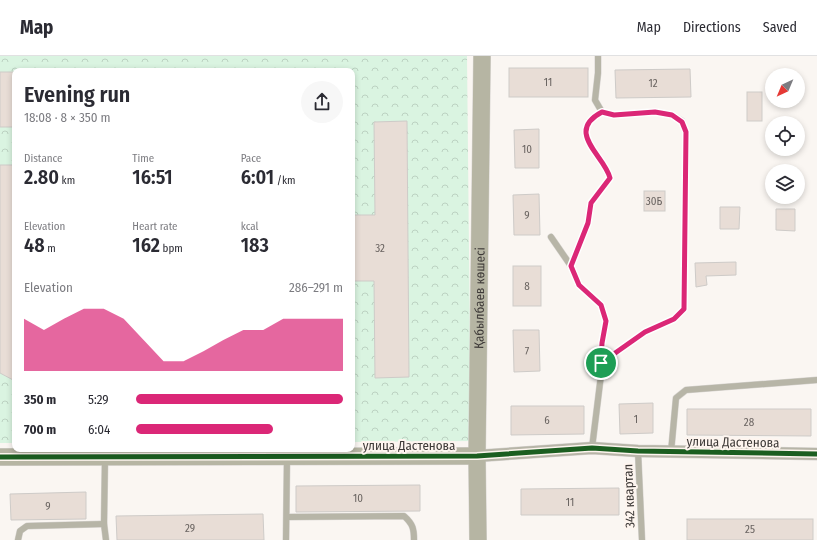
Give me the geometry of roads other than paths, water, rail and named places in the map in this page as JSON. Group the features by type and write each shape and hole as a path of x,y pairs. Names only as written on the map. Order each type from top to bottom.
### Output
{"main road":[{"name":"Қабылбаев көшесі","path":"478,540 477,456 482,56"},
{"name":"улица Дастенова","path":"0,457 477,456"}],"street":[{"name":"улица Дастенова","path":"477,456 592,448 672,452 817,454"}],"lane":[{"path":"598,56 595,100 602,112 614,115 655,112 672,115 682,122 686,132 684,309 674,319 645,332 601,363"},
{"path":"571,266 588,223 591,203 610,178 608,172 595,154 588,140 587,127 594,117 602,112"},
{"path":"551,237 571,266 579,285 601,305 606,321 602,343 592,448"},
{"path":"672,452 676,398 686,390 817,380"},
{"name":"342 квартал","path":"638,451 642,540"},
{"path":"286,540 287,456"},
{"path":"105,457 104,524 106,540"},
{"path":"286,517 404,516 411,522 414,529 414,540"},
{"path":"18,540 20,531 27,526 104,524"}]}
